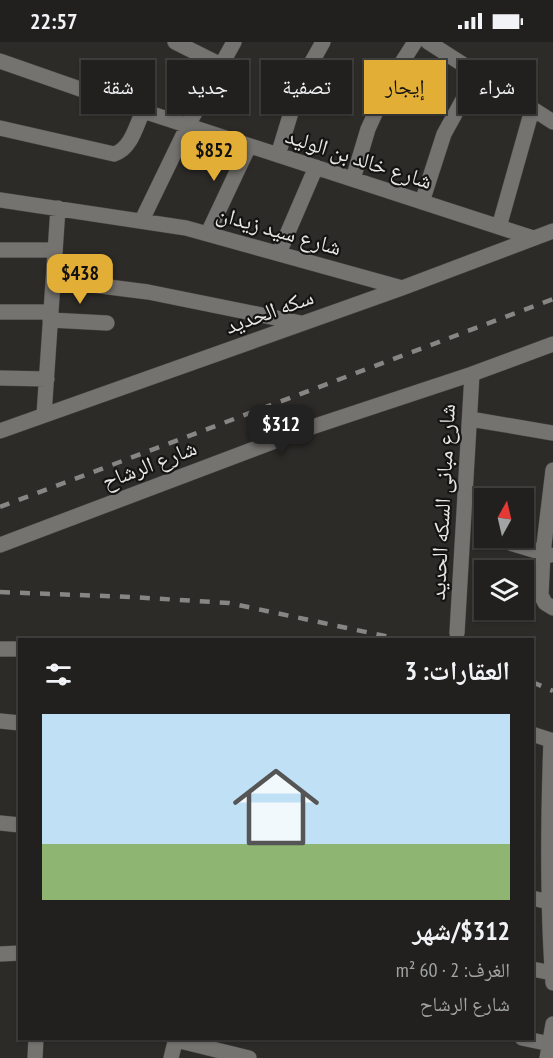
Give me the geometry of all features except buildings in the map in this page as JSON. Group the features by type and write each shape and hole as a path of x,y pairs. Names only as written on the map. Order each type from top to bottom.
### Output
{"street":[{"path":"174,42 211,60"},
{"path":"224,60 234,42"},
{"path":"278,155 300,83 323,42"},
{"path":"353,179 368,129 390,81 415,42"},
{"path":"428,42 458,62"},
{"name":"شارع خالد بن الوليد","path":"0,61 81,89"},
{"path":"422,202 444,134 458,109"},
{"path":"536,112 553,122"},
{"path":"0,128 114,154 122,152 127,146 142,114"},
{"name":"شارع خالد بن الوليد","path":"153,114 533,238"},
{"path":"142,220 194,114"},
{"path":"499,227 531,114"},
{"path":"208,233 249,146"},
{"path":"279,253 316,167"},
{"name":"شارع سيد زيدان","path":"0,200 142,220 208,233 402,288"},
{"path":"44,415 58,208"},
{"name":"سكه الحديد","path":"0,431 402,288 553,231"},
{"path":"0,250 55,250"},
{"path":"53,280 164,294 303,323"},
{"path":"0,312 107,323"},
{"name":"شارع الرشاح","path":"0,545 312,427 472,374 553,344"},
{"name":"شارع مبانى السكه الحديد","path":"457,633 472,374"},
{"path":"0,378 47,379"},
{"path":"470,419 553,433"},
{"path":"553,470 548,555 541,595 545,603 553,608"},
{"path":"463,529 474,532"},
{"path":"525,548 548,555"},
{"path":"0,649 18,649"},
{"path":"0,721 18,723"},
{"path":"534,735 552,741 548,816 553,983"},
{"path":"534,813 548,816"},
{"path":"0,823 18,825"},
{"path":"534,898 549,902"},
{"path":"0,954 18,953"},
{"path":"534,969 552,973"},
{"path":"526,1040 548,1051 553,1024"},
{"path":"36,1040 36,1058"},
{"path":"171,1058 176,1040"},
{"path":"180,1040 249,1058"}],"railway":[{"path":"0,507 553,299"},
{"path":"0,592 229,603 394,638"},
{"path":"534,683 553,691"}]}
